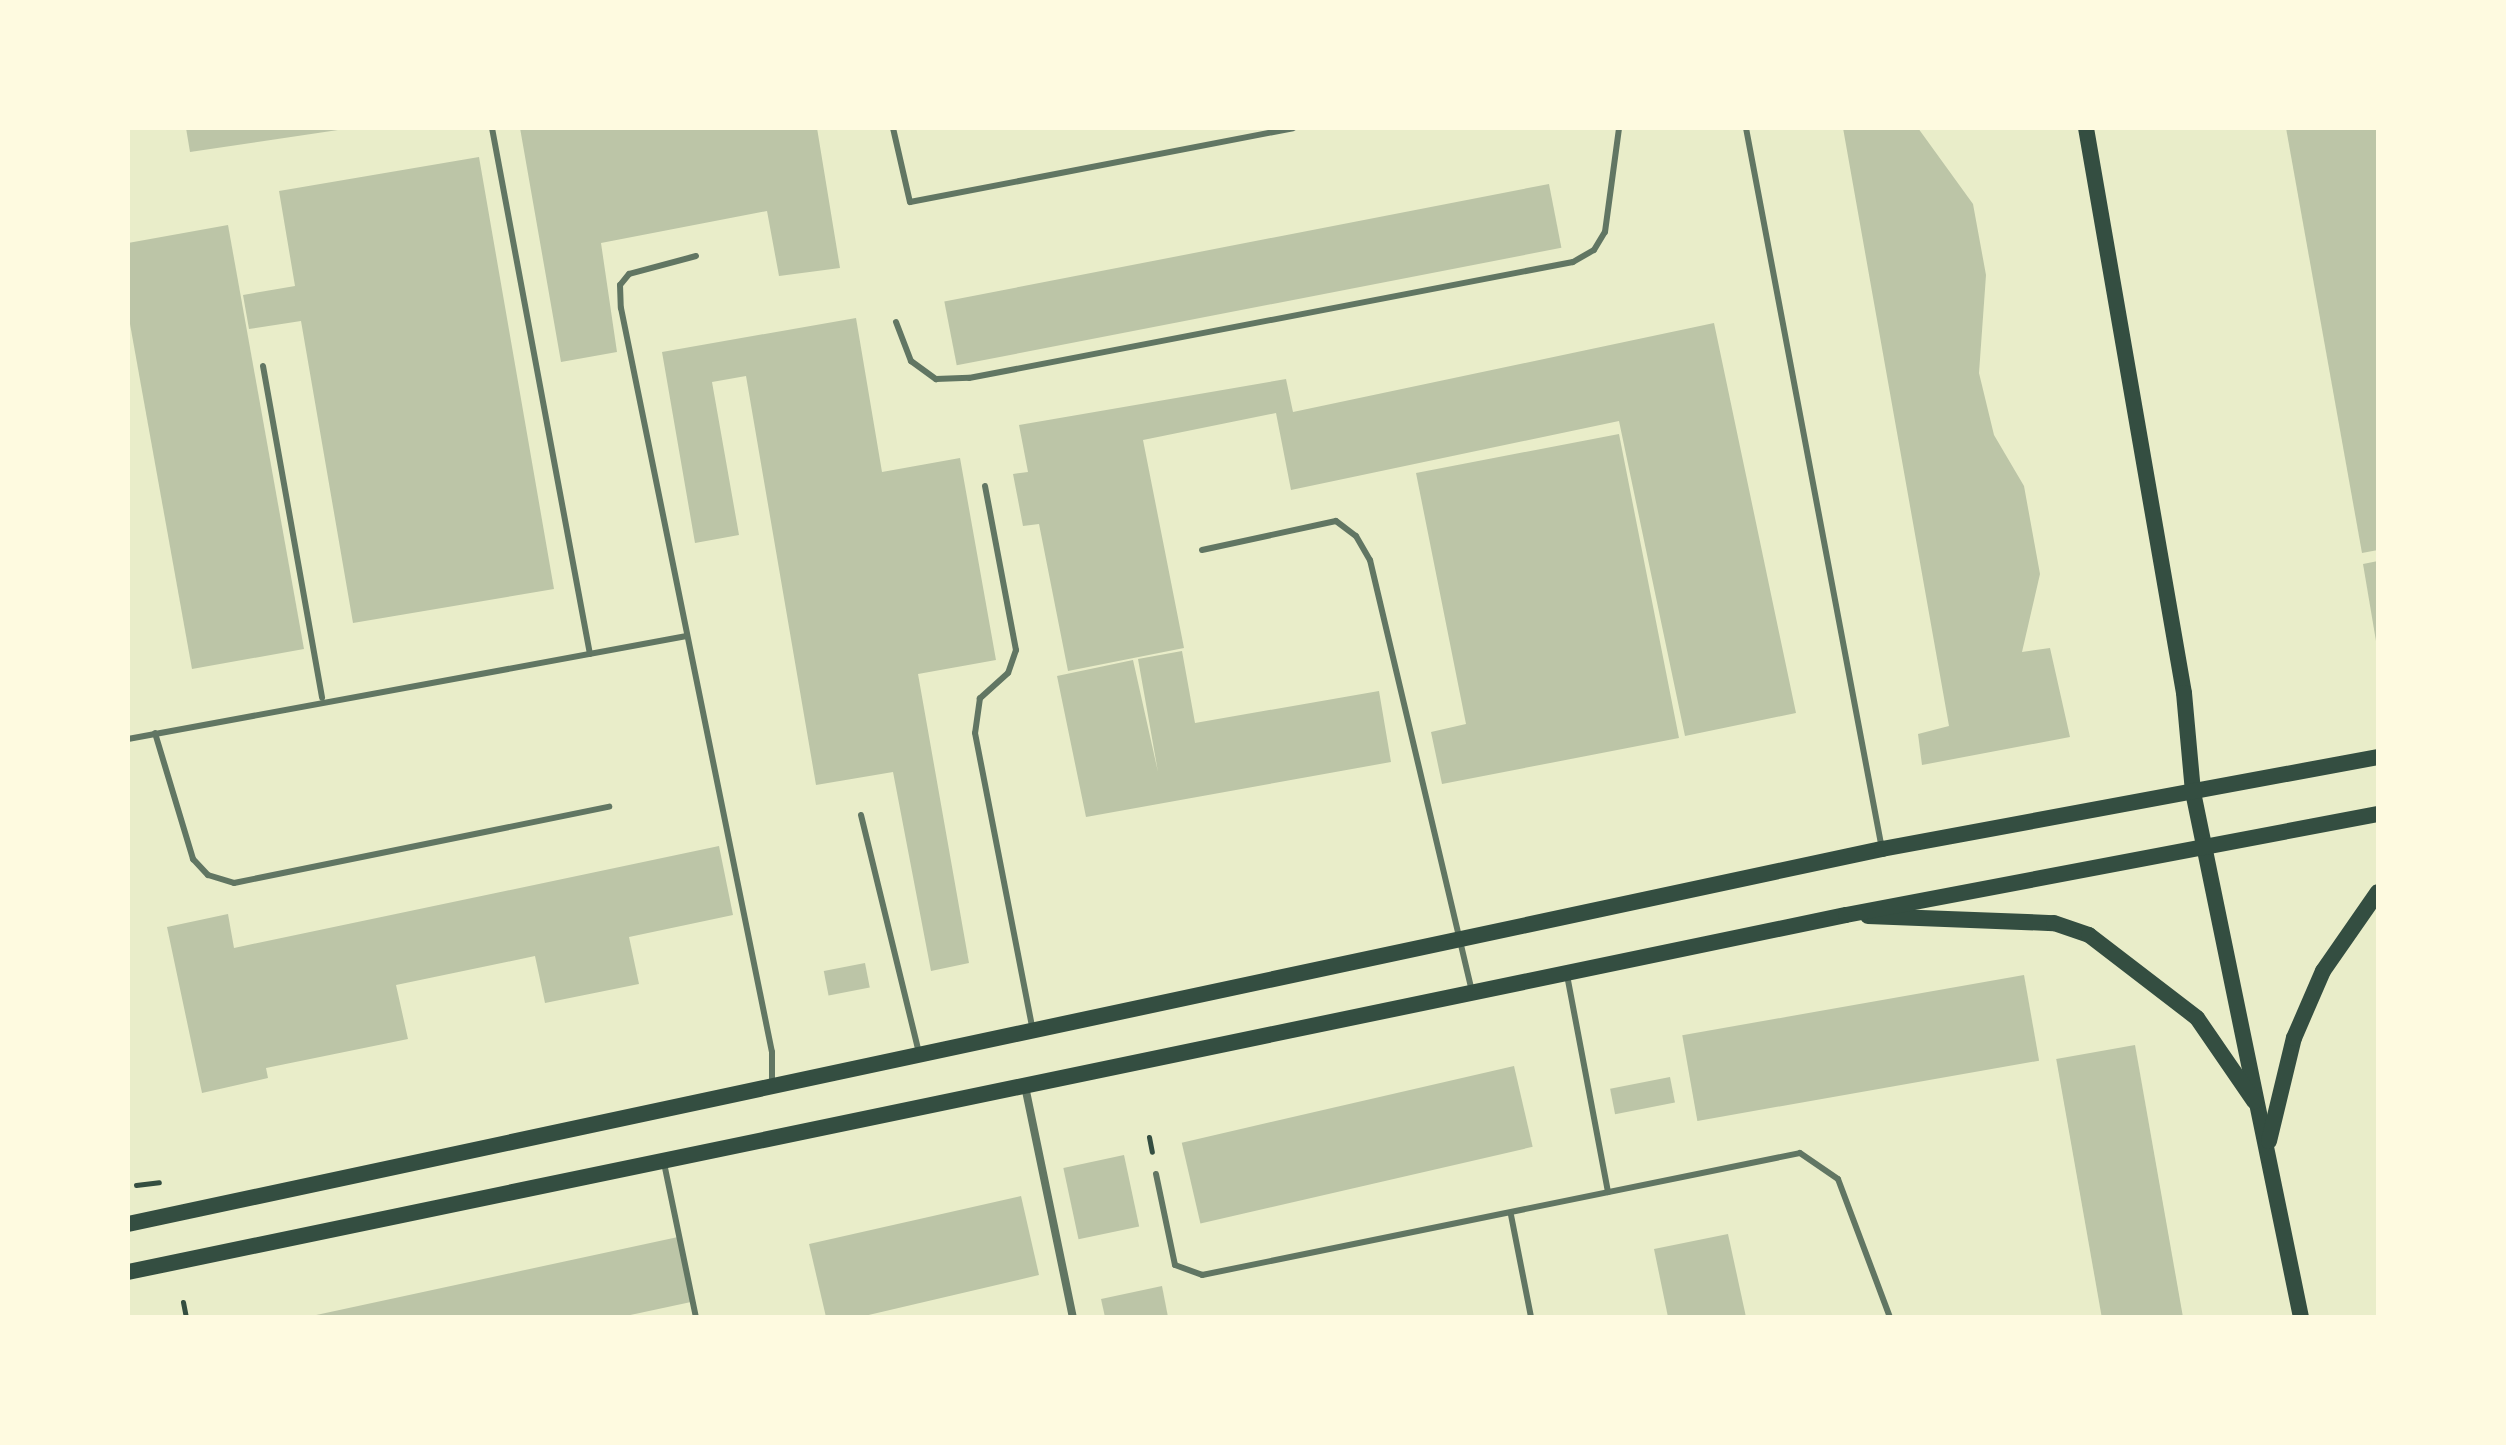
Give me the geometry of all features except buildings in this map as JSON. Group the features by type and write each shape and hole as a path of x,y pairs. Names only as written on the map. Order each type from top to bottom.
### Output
{"main road":[{"path":"2086,128 2184,693 2193,792 2301,1317"},
{"path":"128,1224 772,1091 1882,849 2378,757"},
{"path":"128,1272 663,1160 1026,1091 1846,915 2206,851 2378,814"},
{"path":"2267,1147 2294,1038 2323,971 2378,892"},
{"path":"1846,915 2054,923 2089,935 2197,1018 2259,1108"}],"street":[{"path":"1026,1091 1073,1317"}],"lane":[{"path":"492,128 590,654"},
{"path":"893,128 910,202 1293,128"},
{"path":"896,322 911,361 936,379 969,378 1573,262 1594,250 1605,232 1619,128"},
{"path":"1746,128 1882,849"},
{"path":"696,256 629,274 620,285 687,636 772,1052 772,1091"},
{"path":"263,366 322,698"},
{"path":"985,486 1016,650 1008,673 980,698 975,733 1034,1034"},
{"path":"1202,550 1336,521 1356,536 1370,560 1473,995"},
{"path":"128,739 322,698 687,636"},
{"path":"155,733 193,859 208,875 234,883 609,807"},
{"path":"861,815 920,1059"},
{"path":"1567,975 1608,1192"},
{"path":"1156,1174 1175,1265 1202,1275 1511,1215 1800,1153 1821,1161 1838,1179 1890,1317"},
{"path":"663,1160 696,1317"},
{"path":"1511,1215 1531,1317"}],"path":[{"path":"136,1185 159,1182"},
{"path":"183,1302 186,1317"}]}
